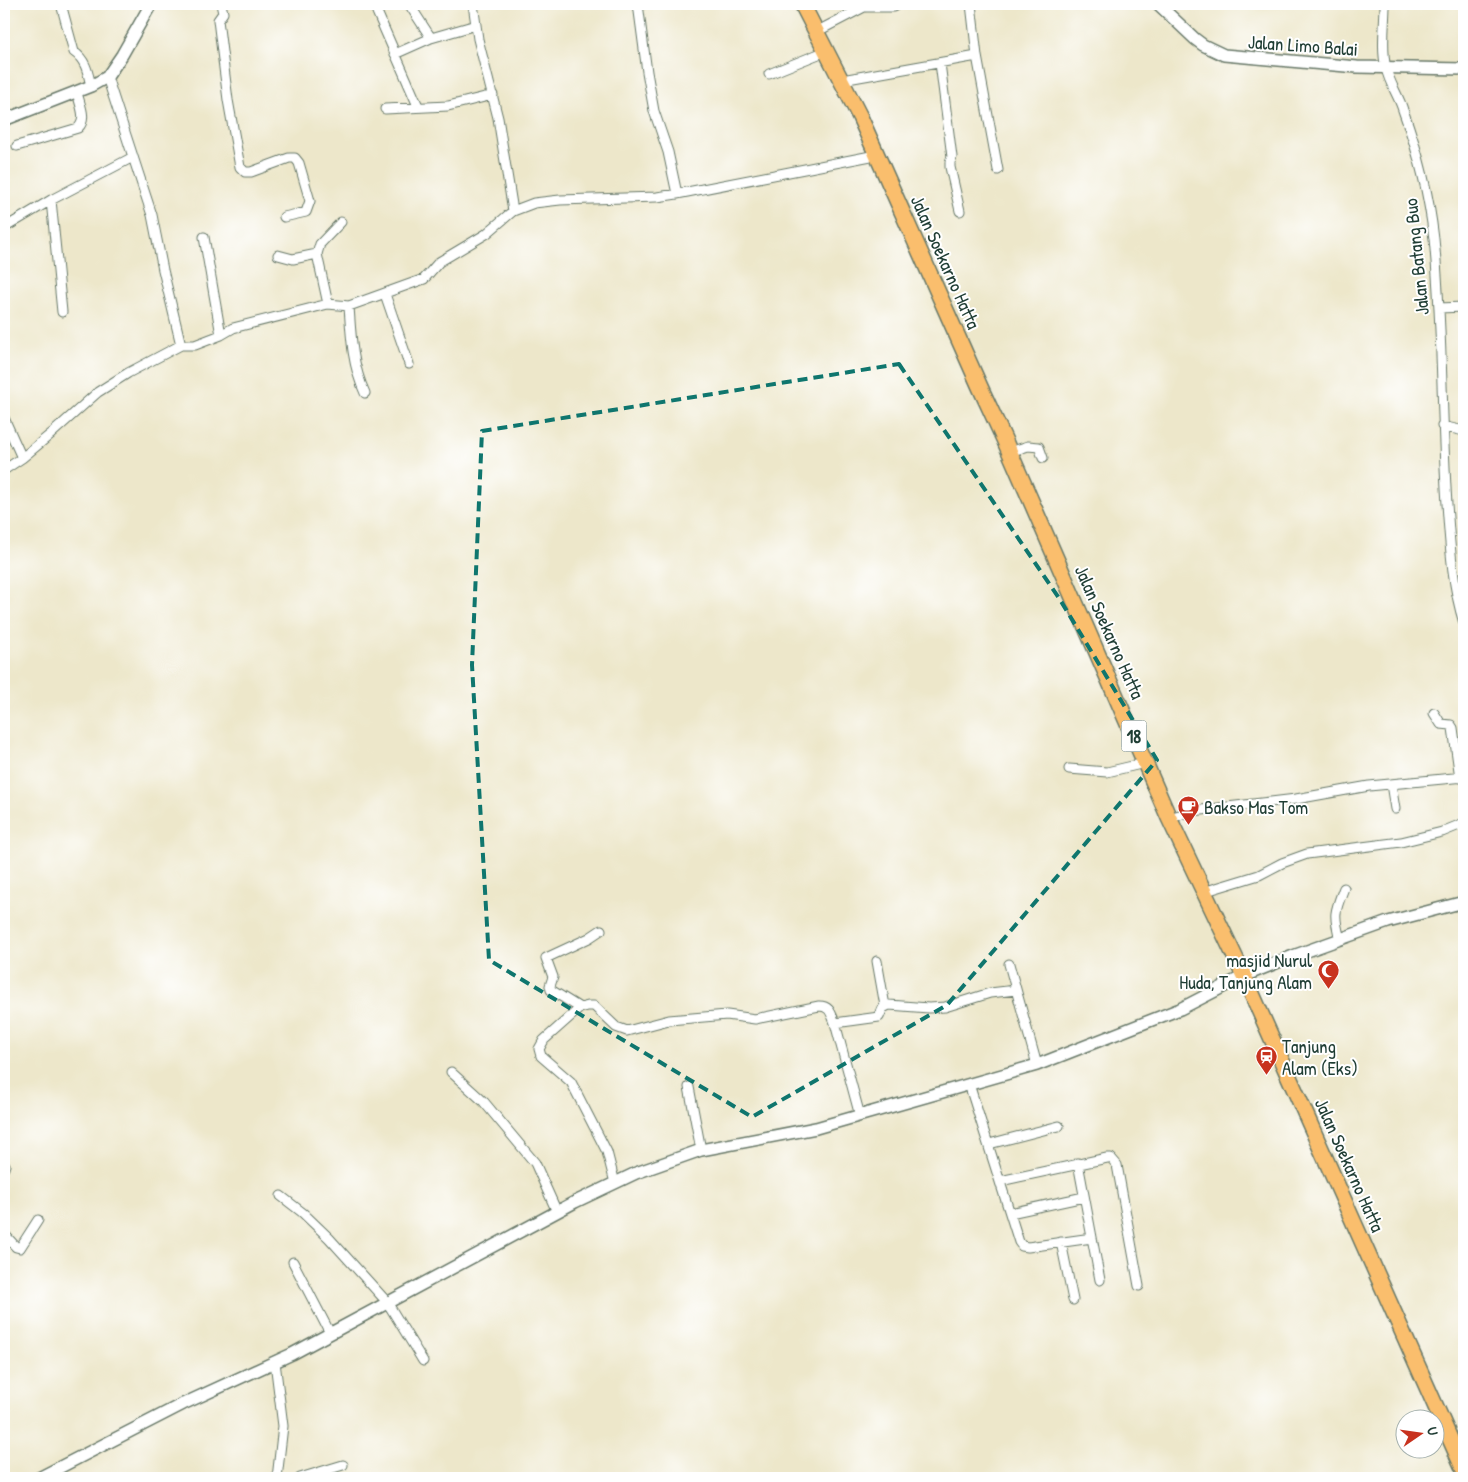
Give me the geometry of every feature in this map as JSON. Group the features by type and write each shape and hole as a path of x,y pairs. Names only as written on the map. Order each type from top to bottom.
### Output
{"highway":[{"name":"Jalan Soekarno Hatta","path":"802,4 842,80 876,155 1010,452 1169,818 1244,976 1464,1470"}],"street":[{"path":"61,4 74,52 81,56 92,86"},
{"path":"4,120 92,86 106,77 122,55 151,4"},
{"path":"221,4 223,13 218,20 228,100 240,167 245,172 251,172 289,158 295,158 310,201 306,212 284,217"},
{"path":"409,4 431,38"},
{"path":"473,4 478,39 498,118 513,211"},
{"path":"638,4 654,112 668,152 677,194"},
{"path":"816,32 864,5 894,7 899,4"},
{"path":"971,4 998,170"},
{"name":"Jalan Limo Balai","path":"1158,4 1203,45 1224,55 1357,67 1464,69"},
{"path":"1385,4 1386,68"},
{"path":"377,12 418,106"},
{"path":"395,54 431,38 476,24"},
{"path":"768,74 826,51"},
{"path":"842,80 978,56"},
{"path":"940,63 952,157 950,167 960,211"},
{"name":"Jalan Batang Buo","path":"1386,68 1413,138 1430,210 1434,238 1443,450 1450,550 1455,586 1464,623"},
{"path":"106,77 152,214 181,345"},
{"path":"17,146 78,128 83,122 83,118 77,92"},
{"path":"385,109 448,106 493,95"},
{"path":"4,470 51,434 98,392 128,373 181,345 195,345 221,336 233,328 328,304 349,306 424,279 439,262 486,234 513,211 537,203 560,200 657,197 677,194 876,155"},
{"path":"4,228 51,200 133,157"},
{"path":"51,200 62,312"},
{"path":"328,304 317,254 320,244 341,222"},
{"path":"204,237 221,336"},
{"path":"278,256 293,260 317,254"},
{"path":"385,294 409,364"},
{"path":"349,306 354,360 358,379 365,393"},
{"path":"1438,308 1464,307"},
{"path":"4,418 22,458"},
{"path":"1442,426 1464,431"},
{"path":"1010,452 1034,445 1038,447 1043,458"},
{"path":"1169,818 1193,811 1296,799 1369,786 1462,778 1453,728 1447,724 1441,724 1434,713"},
{"path":"1069,769 1107,772 1146,763"},
{"path":"1391,784 1395,809"},
{"path":"1203,892 1259,875 1282,863 1307,854 1401,842 1442,832 1464,823"},
{"path":"1340,939 1335,920 1335,911 1344,888"},
{"path":"39,1478 183,1404 275,1362 387,1302 412,1291 557,1212 615,1183 660,1164 701,1150 816,1128 1037,1064 1180,1009 1244,976 1340,939 1388,922 1464,902"},
{"path":"580,1008 551,990 550,986 553,977 546,958 589,938 601,930"},
{"path":"835,1023 879,1017 885,1006 877,961"},
{"path":"1009,964 1037,1064"},
{"path":"885,1006 945,1007 990,993 1016,990"},
{"path":"615,1183 607,1152 571,1082 541,1056 539,1049 544,1040 580,1008 594,1006 616,1027 627,1031 670,1020 727,1015 755,1019 825,1006 830,1009 835,1023 860,1116"},
{"path":"452,1072 484,1102 534,1163 557,1212"},
{"path":"968,1084 1019,1242 1022,1246 1028,1247 1092,1238"},
{"path":"689,1087 701,1150"},
{"path":"988,1144 1059,1126"},
{"path":"1000,1181 1111,1158 1117,1165 1139,1286"},
{"path":"1078,1164 1100,1280"},
{"path":"281,1196 330,1238 387,1302 423,1361"},
{"path":"1010,1213 1084,1197"},
{"path":"4,1235 16,1247 20,1248 38,1220"},
{"path":"1061,1242 1073,1300"},
{"path":"293,1262 330,1333"},
{"path":"275,1362 283,1426 277,1478"},
{"path":"300,1478 343,1465"}],"highlighted area":[{"path":"899,364 1059,598 1157,760 947,1005 752,1117 489,960 472,665 482,431"}],"place":[{"name":"Bakso Mas Tom","path":"1188,826"},
{"name":"masjid Nurul Huda, Tanjung Alam","path":"1328,990"},
{"name":"Tanjung Alam (Eks)","path":"1266,1076"}]}
